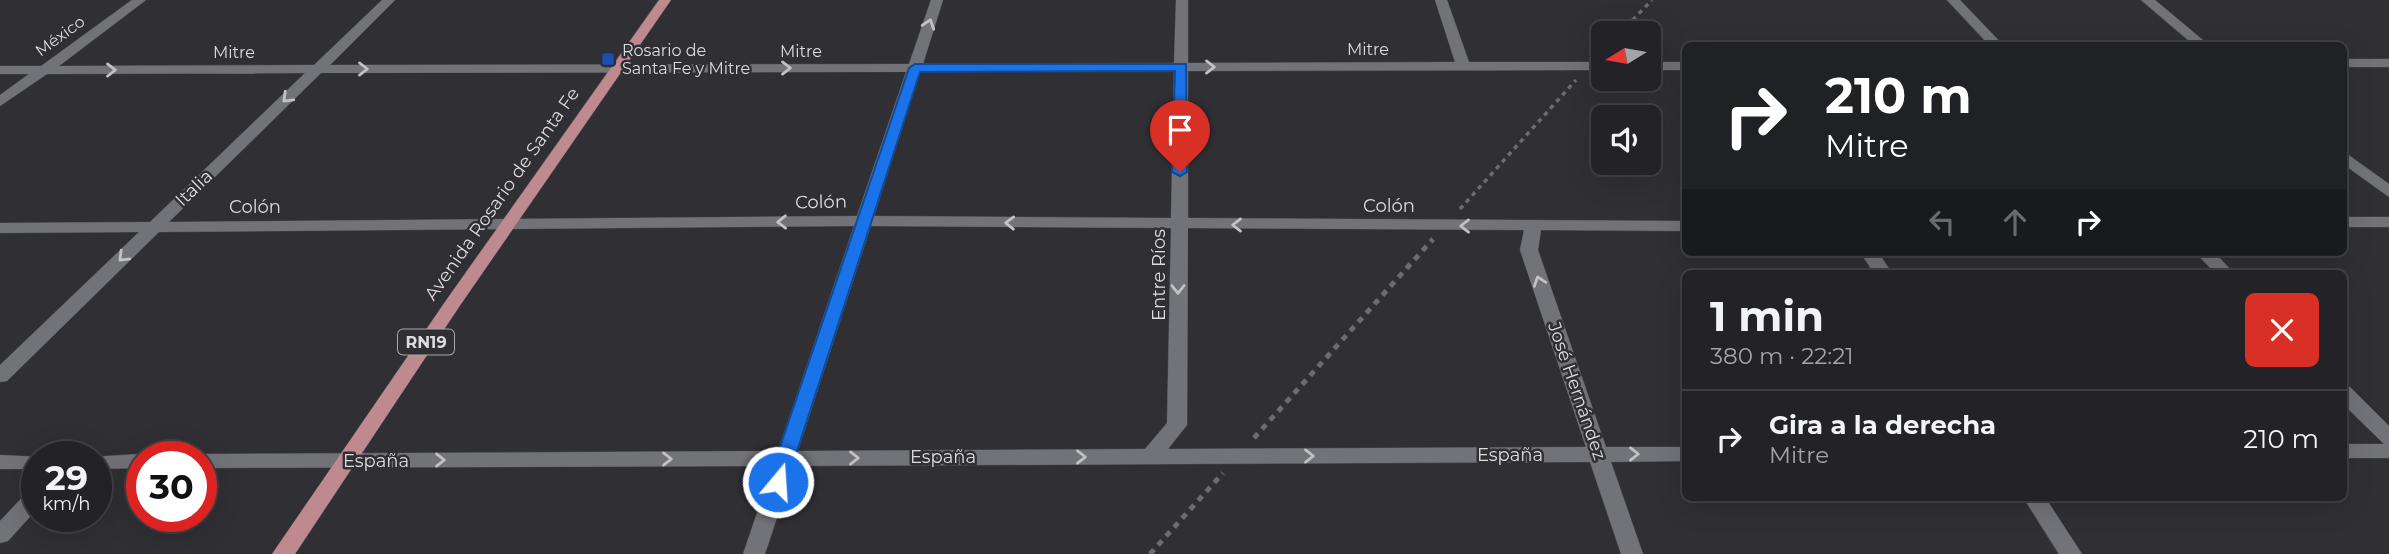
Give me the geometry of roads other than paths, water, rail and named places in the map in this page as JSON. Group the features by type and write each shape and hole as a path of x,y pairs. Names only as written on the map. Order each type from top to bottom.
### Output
{"main road":[{"name":"Avenida Rosario de Santa Fe","path":"283,554 507,225 665,0"}],"street":[{"name":"México","path":"0,102 140,0"},
{"name":"Italia","path":"0,376 389,0"},
{"path":"754,554 937,0"},
{"name":"Entre Ríos","path":"1151,456 1177,425 1182,0"},
{"path":"1441,0 1464,66"},
{"path":"1953,0 1994,42"},
{"path":"2147,0 2199,42"},
{"path":"2347,63 2389,63"},
{"name":"Mitre","path":"0,71 1591,66"},
{"path":"1661,66 1682,66"},
{"path":"2347,159 2389,192"},
{"name":"Colón","path":"0,228 864,221 1682,226"},
{"path":"2347,222 2389,222"},
{"name":"José Hernández","path":"1533,226 1529,250 1632,554"},
{"path":"2208,256 2222,270"},
{"path":"2347,396 2389,438"},
{"path":"2347,451 2389,451"},
{"name":"España","path":"217,461 1682,454"},
{"path":"0,462 21,462"},
{"path":"2037,501 2071,554"},
{"path":"0,535 21,512"}],"place":[{"name":"Rosario de Santa Fe y Mitre","path":"608,59"}]}
